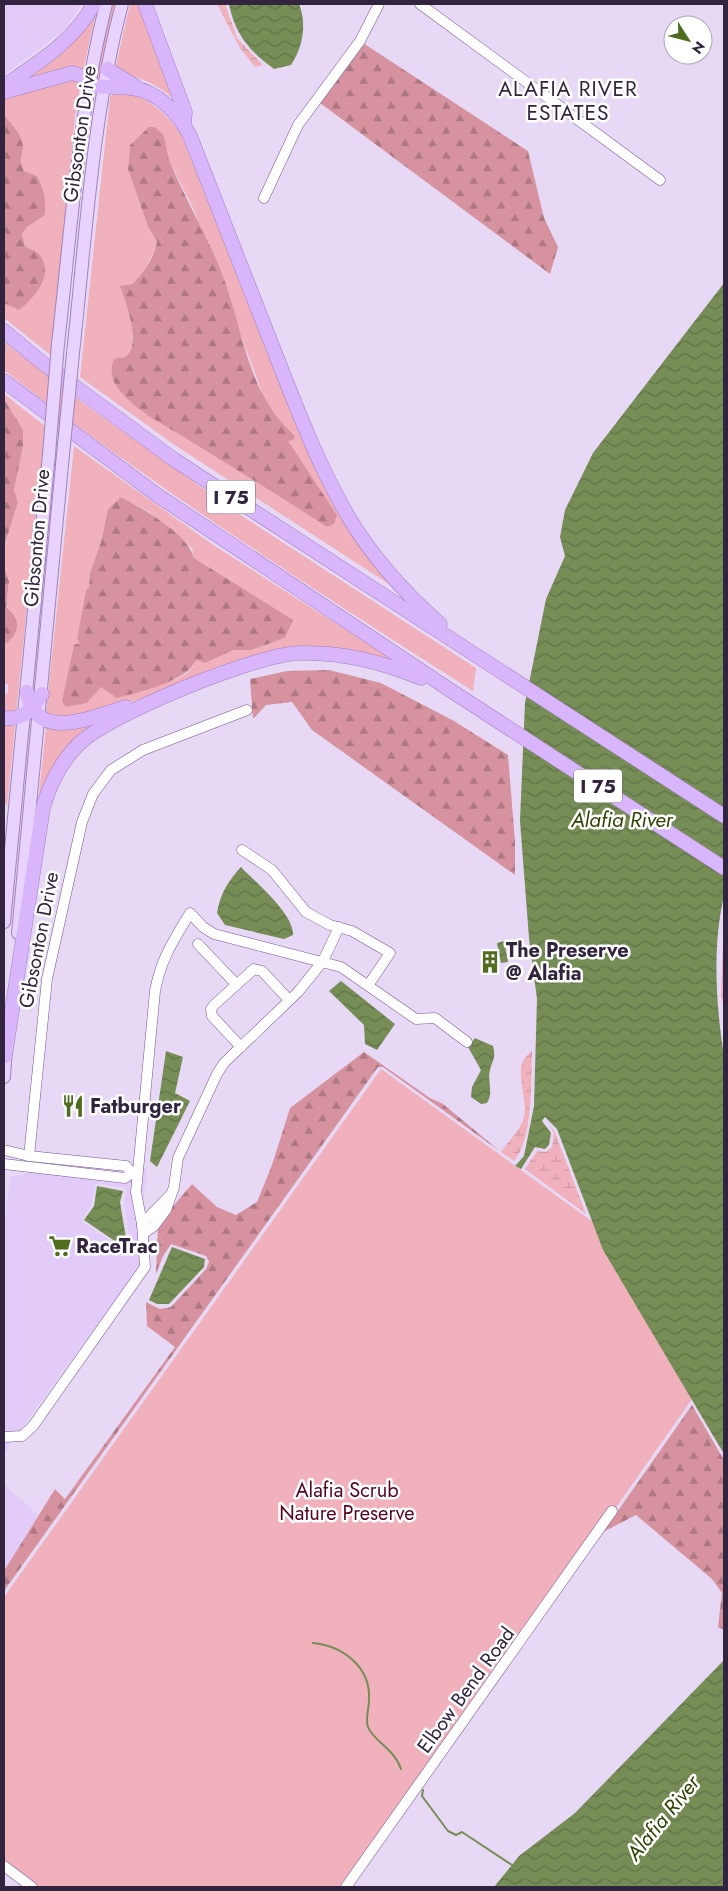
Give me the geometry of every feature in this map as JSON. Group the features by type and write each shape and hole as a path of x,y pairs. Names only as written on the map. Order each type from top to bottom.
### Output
{"highway":[{"path":"4,86 61,46 85,19 94,4"},
{"path":"145,4 186,112 184,125"},
{"path":"107,69 163,102 184,125 283,373 333,489 352,522 394,578 415,602 472,653"},
{"path":"4,92 72,73 82,76 89,85 104,88 138,89"},
{"name":"I 75","path":"4,331 40,361 173,459 724,816"},
{"name":"I 75","path":"4,381 157,496 471,704 724,868"},
{"path":"5,1056 38,834 51,784 64,761 86,738 104,726 170,695 263,659 297,653 357,657 396,668 450,690"},
{"path":"27,692 32,714"},
{"path":"32,714 42,694"},
{"path":"4,718 18,718 32,714 58,724 75,722 170,695"}],"main road":[{"name":"Gibsonton Drive","path":"27,692 58,344 89,85 106,4"},
{"name":"Gibsonton Drive","path":"42,694 73,353 104,88 122,4"},
{"name":"Gibsonton Drive","path":"4,922 32,714"},
{"name":"Gibsonton Drive","path":"4,1077 32,714"}],"street":[{"path":"264,198 298,126 360,41 379,4"},
{"path":"420,4 660,180"},
{"name":"Gibsonton Drive","path":"29,1156 46,980 82,822 93,794 111,770 134,754 247,710"},
{"path":"242,850 272,870 306,912 352,931 390,953 369,984"},
{"path":"4,1437 22,1436 33,1426 142,1274 145,1267 134,1173 159,968 190,913 203,927 214,934 341,967 369,984 416,1019 435,1018 467,1042"},
{"path":"142,1229 154,1226 166,1210 172,1193 178,1158 211,1085 224,1063 289,1000 323,961 339,927"},
{"path":"198,944 236,984"},
{"path":"241,1047 216,1022 211,1013 214,1005 250,971 259,969 289,1000"},
{"path":"4,1150 29,1156 126,1166 134,1173"},
{"path":"4,1164 125,1178 134,1173"},
{"name":"Elbow Bend Road","path":"346,1887 612,1511"},
{"path":"4,1866 32,1887"}],"shaded area":[{"path":"4,4 82,4 64,30 4,75"},
{"path":"131,1166 147,1168 140,1235 139,1267 8,1447 4,1456 4,1227 10,1177 29,1173 30,1170 125,1182","holes":["96,1183 127,1190 124,1202 130,1244 128,1247 118,1246 81,1221 91,1205"]},
{"path":"4,1484 38,1515 4,1571"}],"green space":[{"path":"111,4 117,4 100,79 95,81"},
{"path":"130,4 143,4 176,101 151,83 115,69"},
{"path":"217,4 225,4 237,38 263,65 255,67 240,48"},
{"path":"97,8 83,71 13,87"},
{"path":"363,43 528,151 544,218 558,247 550,274 320,103"},
{"path":"62,78 81,82 75,118 52,356 4,318 4,303 37,252 25,246 22,234 27,227 45,215 37,176 24,171 21,161 20,136 4,115 4,98"},
{"path":"124,93 143,99 161,111 181,134 284,395 395,588 176,446 80,377 110,97 114,94","holes":["149,127 169,160 194,210 266,403 280,423 294,436 287,441 337,515 271,490 142,411 118,387 114,359 126,356 132,345 131,321 125,301 151,258 157,242 148,227 128,169 130,145"]},
{"path":"4,115 21,138 23,147 22,166 24,171 37,176 43,190 45,204 45,215 27,227 22,234 25,246 39,254 44,262 44,277 31,299 19,310 4,303"},
{"path":"149,127 154,127 162,133 170,162 223,276 257,382 266,401 295,436 293,440 288,441 337,515 334,524 327,527 148,415 131,403 113,380 112,366 114,359 126,356 131,350 133,342 131,322 120,286 133,284 151,260 157,242 148,227 128,169 130,145"},
{"path":"4,342 87,406 236,512 476,668 473,691 234,536 60,413 4,370"},
{"path":"4,394 45,426 16,715 4,714 4,695 8,693 8,685 4,683 4,644 17,629 15,616 6,608 9,581 5,570 5,544 18,502 14,490 23,447 23,430 4,399"},
{"path":"4,399 23,430 23,447 14,490 18,502 5,544 5,570 9,581 6,608 15,616 17,626 13,637 4,644"},
{"path":"74,446 212,544 388,657 387,662 325,651 167,691 81,717 61,720 46,712","holes":["121,497 149,512 192,548 194,558 292,620 285,638 251,650 234,650 205,663 196,660 190,670 168,682 154,685 101,687 87,703 81,643 77,639 86,590 89,587 90,573 101,542 108,509"]},
{"path":"121,497 152,515 174,531 190,549 194,558 293,620 285,638 251,650 234,650 205,663 196,660 191,668 173,680 117,698 101,687 87,703 66,707 62,701 74,645 80,643 77,639 86,590 89,587 90,573 101,542 108,509"},
{"path":"329,670 381,683 454,721 508,755 515,841 515,875 312,730 292,702 266,705 253,719 250,679 287,671"},
{"path":"4,722 15,725 7,807 4,801"},
{"path":"94,725 38,805 46,727"},
{"path":"724,911 724,1007 721,997"},
{"path":"532,1051 528,1125 525,1139 514,1161 501,1152 523,1120 525,1111 521,1074 522,1066 525,1058"},
{"path":"364,1052 430,1098 443,1104 501,1152 383,1067 378,1067 4,1591 4,1571 55,1489 65,1499 175,1347 147,1326 146,1302 160,1309 171,1307 206,1269 209,1262 206,1256 171,1244 163,1256 156,1274 158,1224 192,1184 217,1207 236,1215 257,1202 272,1165 290,1108"},
{"name":"Alafia Scrub Nature Preserve","path":"381,1069 593,1222 603,1250 692,1399 541,1615 345,1887 39,1887 4,1860 4,1597"},
{"path":"549,1125 554,1130 586,1214 525,1169 537,1151 546,1152 552,1147 554,1133"},
{"path":"692,1405 724,1460 724,1630 718,1627 722,1593 712,1579 636,1515 603,1532"}],"water":[{"path":"229,4 299,4 303,28 301,43 291,65 274,69 257,55 239,33"},
{"name":"Alafia River","path":"724,283 724,896 718,935 716,976 724,1056 724,1454 603,1250 557,1129 545,1117 542,1121 551,1133 549,1145 545,1149 535,1147 521,1169 515,1166 524,1156 534,1106 537,999 529,938 520,821 525,703 546,599 565,556 560,537 565,510 593,453"},
{"path":"241,867 281,908 292,927 293,935 284,939 225,925 217,913 218,906 225,888"},
{"path":"504,941 508,962 501,963 497,943"},
{"path":"341,981 395,1024 377,1050 365,1044 364,1025 329,991"},
{"path":"475,1038 493,1046 494,1054 489,1074 489,1099 487,1103 481,1104 471,1097 472,1087 481,1070 468,1047"},
{"path":"166,1051 183,1057 175,1093 190,1101 157,1167 150,1161"},
{"path":"97,1186 123,1191 120,1202 127,1244 119,1244 84,1220 94,1206"},
{"path":"172,1247 205,1259 204,1267 169,1304 157,1304 149,1300"},
{"name":"Alafia River","path":"724,1660 724,1887 494,1887 519,1856 575,1813"}],"waterway":[{"path":"313,1643 335,1649 353,1660 360,1668 368,1688 368,1727 374,1737 394,1756 401,1769"},
{"path":"423,1790 422,1796 448,1831 456,1835 462,1832 512,1865"}],"place":[{"name":"The Preserve @ Alafia","path":"490,962"},
{"name":"Fatburger","path":"73,1106"},
{"name":"RaceTrac","path":"60,1246"}],"district":[{"name":"ALAFIA RIVER ESTATES","path":"568,101"}]}
